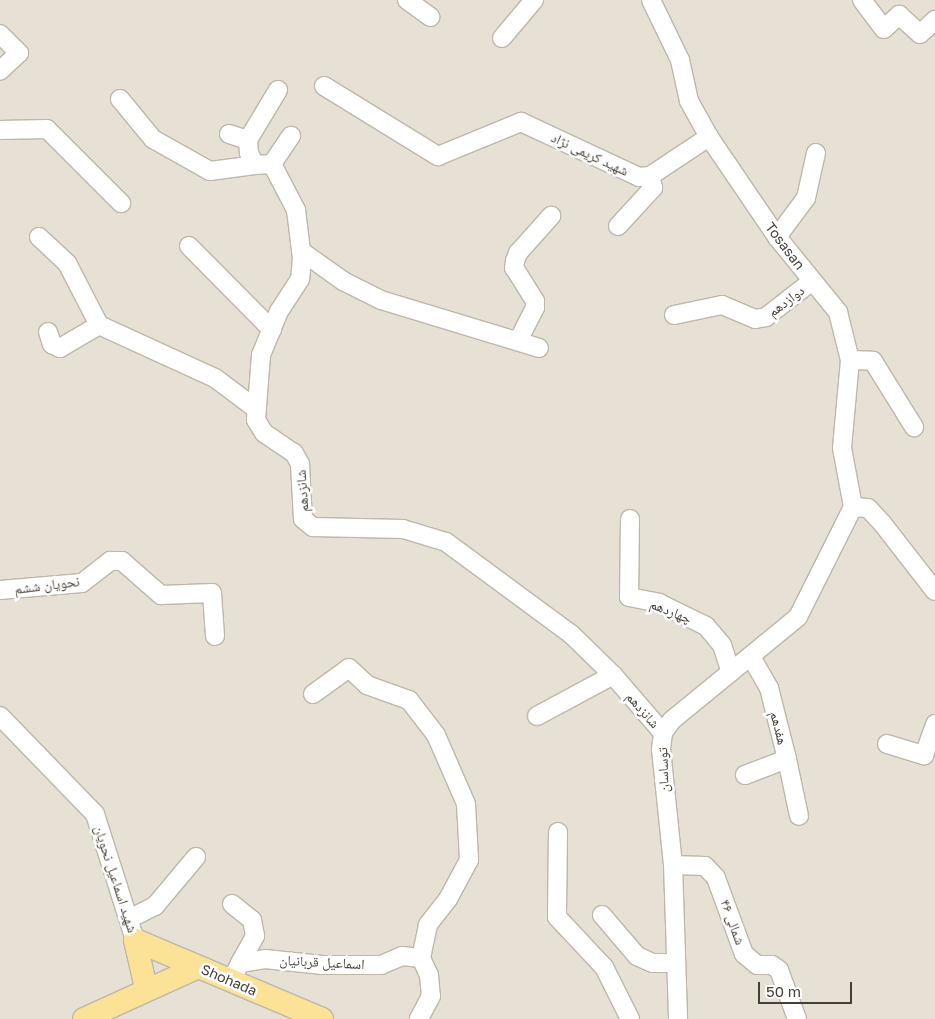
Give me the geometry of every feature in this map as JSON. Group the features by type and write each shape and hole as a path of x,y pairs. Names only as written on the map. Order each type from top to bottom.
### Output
{"main road":[{"name":"Shohada","path":"136,940 188,971 284,1019"},
{"name":"شهید اسماعیل نحویان","path":"136,940 146,988"},
{"name":"Shohada","path":"188,971 236,972 322,1019"},
{"path":"84,1019 146,988 188,971"}],"street":[{"path":"407,0 430,17"},
{"path":"502,38 534,0"},
{"name":"Tosasan","path":"651,0 680,60 688,101 709,137 776,237 838,312 850,360 842,448 853,507"},
{"path":"862,0 884,29 899,15 920,34 935,22"},
{"path":"0,34 19,53 0,70"},
{"name":"شهید کریمی نژاد","path":"324,86 438,156 521,122 640,177 650,176"},
{"path":"229,134 248,140 278,90"},
{"path":"120,99 153,139 210,171 264,165 291,136"},
{"path":"0,130 47,129 121,203"},
{"path":"618,226 653,188 650,176 709,137"},
{"name":"شانزدهم","path":"248,140 249,153 264,165 296,210 301,251 300,279 279,311 261,355 255,408 256,420 264,433 294,453 300,464 304,519 313,527 403,529 446,542 571,634 612,675 663,733"},
{"path":"776,237 806,198 816,153"},
{"path":"518,340 535,308 535,301 514,268 515,261 518,254 552,216"},
{"path":"39,237 67,263 99,325 215,378 255,408"},
{"path":"189,246 272,330"},
{"path":"301,251 343,281 381,300 518,340 539,348"},
{"name":"دوازدهم","path":"674,315 722,305 754,319 766,317 812,281"},
{"path":"48,332 52,344 60,348 99,325"},
{"path":"850,360 873,361 914,427"},
{"path":"853,507 868,508 930,571 935,591"},
{"name":"توساسان","path":"678,1019 673,865 664,795 663,733 672,720 798,617 853,507"},
{"name":"چهاردهم","path":"630,519 629,598 659,603 706,626 722,645 731,672"},
{"name":"نحویان ششم","path":"0,590 82,583 110,561 122,561 161,595 212,593 215,636"},
{"name":"هفدهم","path":"745,775 787,759 770,688 751,657"},
{"path":"313,694 349,668 367,685 409,700 436,736 466,804 469,860 448,899 428,925 421,958 429,975 431,996 419,1019"},
{"path":"537,716 612,675"},
{"name":"شهید اسماعیل نحویان","path":"0,716 94,814 136,940"},
{"path":"887,744 924,755 935,724"},
{"path":"787,759 800,816"},
{"path":"558,832 557,917 604,966 630,1019"},
{"path":"130,918 155,906 196,857"},
{"name":"شمالی ۴۶","path":"673,865 705,866 716,878 744,954 757,965 772,965 779,970 797,1019"},
{"path":"232,904 252,920 255,936 236,972"},
{"path":"602,915 637,956 653,963 676,963"},
{"name":"اسماعیل قربانیان","path":"236,972 265,959 323,965 381,965 402,956 421,958"}],"shaded area":[{"path":"0,0 935,0 935,1019 0,1019"}]}
